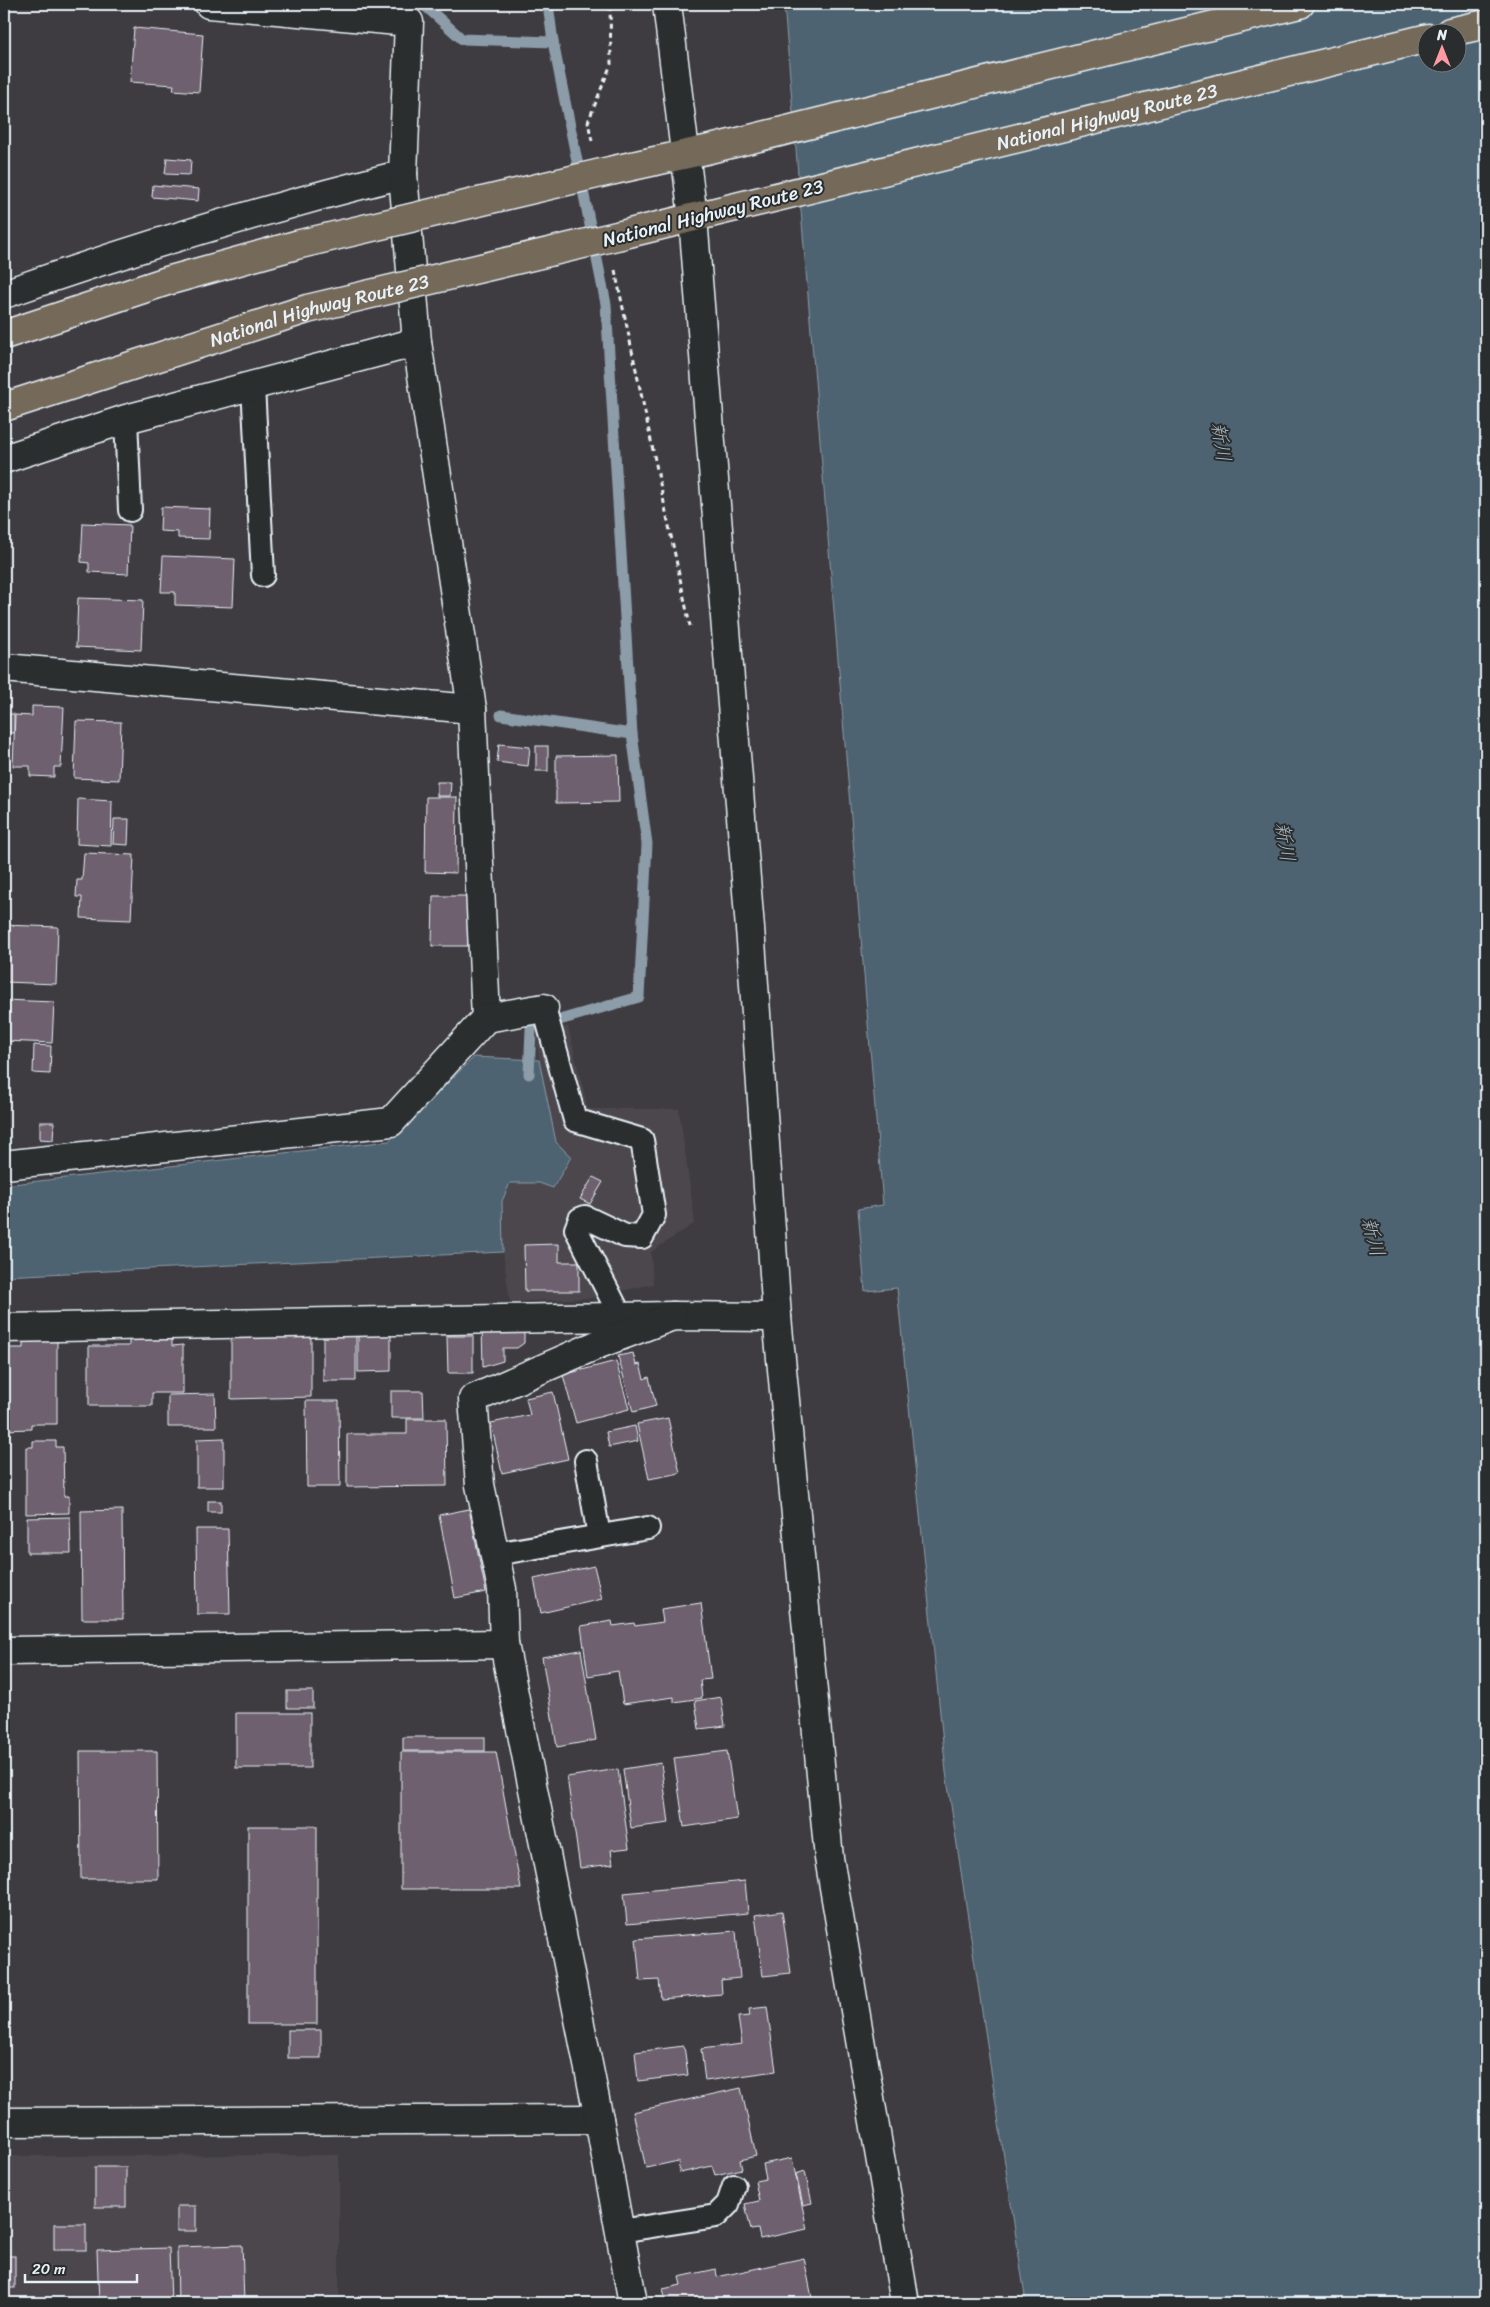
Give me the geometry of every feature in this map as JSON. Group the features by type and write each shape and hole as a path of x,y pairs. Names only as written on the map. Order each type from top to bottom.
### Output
{"highway":[{"path":"4,335 167,281 296,245 710,149 1300,4"},
{"path":"1468,28 1486,24"},
{"name":"National Highway Route 23","path":"4,407 307,309 706,215 1418,40"}],"street":[{"path":"209,4 413,13 403,174 416,342 472,709 486,1018"},
{"path":"666,4 684,155 706,215 750,931 777,1317 829,1858 905,2303"},
{"path":"4,294 120,254 242,216 403,174"},
{"path":"4,459 126,419 416,342"},
{"path":"4,668 472,709"},
{"path":"4,1165 391,1122 486,1018 544,1008"},
{"path":"4,1328 674,1316 777,1317"},
{"path":"633,2303 600,2120 504,1644 502,1589 480,1485 473,1399 600,1344 674,1316"},
{"path":"4,1651 504,1644"},
{"path":"4,2122 600,2120"}],"lane":[{"path":"253,386 263,575"},
{"path":"126,419 130,510"},
{"path":"544,1008 575,1120 642,1140 654,1215 642,1237 625,1236 585,1218 580,1219 576,1229 620,1317"},
{"path":"586,1461 600,1536"},
{"path":"495,1554 648,1528"},
{"path":"620,2231 716,2216 728,2204 734,2186"}],"path":[{"path":"594,151 588,122 611,64 610,4"},
{"path":"615,269 690,630"}],"shaded area":[{"path":"568,1026 588,1109 679,1109 695,1223 651,1252 653,1284 591,1298 510,1302 503,1252 502,1201 510,1182 539,1183 553,1188 571,1158 556,1142 539,1060 536,1036"},
{"path":"339,2155 339,2303 4,2303 4,2156"}],"water":[{"name":"新川","path":"784,4 1486,4 1486,2303 1026,2303 946,1772 897,1288 865,1291 858,1209 883,1205"},
{"path":"474,1057 539,1060 556,1142 571,1157 553,1188 539,1183 510,1183 502,1201 503,1252 4,1276 4,1185 389,1141"}],"building":[{"path":"134,28 203,34 199,92 173,90 174,85 130,82"},
{"path":"167,158 191,160 190,175 165,174"},
{"path":"153,185 199,189 198,201 152,197"},
{"path":"161,507 210,509 209,539 178,538 178,532 160,531"},
{"path":"83,523 130,525 128,574 89,572 89,563 81,562"},
{"path":"163,556 235,559 233,607 175,605 175,592 161,592"},
{"path":"78,598 143,600 141,650 76,647"},
{"path":"32,706 64,707 61,767 54,767 54,777 30,776 30,766 13,766 15,715 32,716"},
{"path":"5,714 14,714 14,733 4,732"},
{"path":"76,721 121,722 119,780 74,778"},
{"path":"499,744 530,747 528,766 497,762"},
{"path":"536,746 548,746 548,771 536,771"},
{"path":"618,755 619,802 556,803 556,756"},
{"path":"437,782 451,782 450,796 437,796"},
{"path":"426,797 457,797 456,873 425,872"},
{"path":"78,799 112,801 111,846 77,844"},
{"path":"114,819 129,819 128,845 113,844"},
{"path":"84,853 134,855 131,920 81,918 82,897 76,897 77,880 82,880"},
{"path":"433,896 468,896 468,946 432,946"},
{"path":"4,925 58,927 56,984 4,982"},
{"path":"4,1000 54,1002 52,1043 4,1041"},
{"path":"34,1045 51,1046 50,1074 33,1073"},
{"path":"40,1122 54,1122 53,1140 40,1139"},
{"path":"593,1177 603,1182 590,1204 580,1199"},
{"path":"559,1244 559,1262 579,1262 579,1291 525,1291 524,1245"},
{"path":"482,1326 524,1326 524,1343 517,1348 503,1348 503,1361 483,1367"},
{"path":"391,1329 391,1371 358,1372 358,1330"},
{"path":"356,1330 356,1381 323,1381 323,1331"},
{"path":"447,1336 473,1336 473,1373 448,1373"},
{"path":"172,1337 172,1346 183,1345 183,1393 152,1393 152,1406 89,1406 89,1346 129,1346 129,1338"},
{"path":"311,1337 311,1397 231,1399 231,1338"},
{"path":"23,1341 57,1341 57,1424 31,1424 31,1429 4,1430 4,1348 23,1348"},
{"path":"633,1353 636,1365 640,1364 644,1379 649,1377 656,1406 633,1412 618,1356"},
{"path":"616,1361 629,1409 576,1423 563,1375"},
{"path":"391,1391 423,1391 424,1418 391,1418"},
{"path":"553,1392 568,1459 502,1473 491,1423 530,1415 526,1398"},
{"path":"215,1394 216,1427 168,1427 168,1395"},
{"path":"306,1401 339,1401 340,1487 307,1487"},
{"path":"668,1418 680,1473 649,1479 637,1424"},
{"path":"407,1419 446,1419 447,1486 347,1487 347,1434 407,1434"},
{"path":"635,1426 638,1441 609,1447 606,1432"},
{"path":"224,1438 224,1487 197,1487 197,1439"},
{"path":"33,1441 56,1441 56,1447 63,1447 64,1496 69,1496 69,1513 26,1514 26,1447 33,1447"},
{"path":"208,1501 221,1501 221,1512 208,1512"},
{"path":"469,1509 486,1592 455,1598 439,1515"},
{"path":"122,1510 123,1619 82,1619 81,1511"},
{"path":"70,1517 71,1553 27,1553 27,1518"},
{"path":"196,1529 228,1529 230,1614 197,1614"},
{"path":"594,1566 602,1599 541,1613 534,1579"},
{"path":"701,1603 711,1679 700,1680 702,1698 674,1702 674,1697 623,1704 618,1671 588,1676 581,1626 612,1621 613,1626 634,1623 635,1626 663,1622 661,1609"},
{"path":"581,1650 596,1740 557,1747 542,1657"},
{"path":"287,1691 313,1691 313,1708 287,1708"},
{"path":"721,1697 725,1726 699,1729 695,1701"},
{"path":"236,1713 310,1713 310,1768 236,1768"},
{"path":"403,1737 485,1737 485,1751 403,1751"},
{"path":"80,1751 157,1751 158,1879 81,1879"},
{"path":"727,1751 737,1819 684,1827 674,1758"},
{"path":"401,1752 496,1752 521,1889 401,1889"},
{"path":"661,1763 669,1823 631,1828 623,1769"},
{"path":"618,1769 629,1848 611,1850 613,1864 580,1868 567,1777"},
{"path":"248,1826 317,1826 317,2024 248,2024"},
{"path":"745,1881 748,1913 627,1924 624,1893"},
{"path":"782,1911 791,1973 763,1976 755,1915"},
{"path":"736,1931 740,1978 721,1980 722,1994 661,1999 659,1980 640,1981 636,1939"},
{"path":"767,2007 776,2071 705,2081 701,2049 742,2044 738,2017 750,2016 749,2009"},
{"path":"288,2030 321,2030 321,2058 288,2058"},
{"path":"684,2046 688,2075 638,2081 635,2052"},
{"path":"741,2088 756,2156 740,2160 742,2169 715,2175 712,2166 680,2173 678,2161 646,2168 633,2112"},
{"path":"792,2158 807,2229 760,2239 758,2229 751,2230 745,2204 759,2201 755,2181 766,2179 763,2164"},
{"path":"95,2167 126,2167 126,2207 95,2207"},
{"path":"805,2171 812,2203 803,2205 796,2174"},
{"path":"177,2206 196,2206 196,2231 177,2231"},
{"path":"54,2224 86,2224 86,2250 54,2250"},
{"path":"242,2245 244,2303 178,2303 177,2247"},
{"path":"169,2248 171,2303 99,2303 97,2250"},
{"path":"4,2256 15,2256 15,2288 4,2288"},
{"path":"804,2258 813,2303 666,2303 663,2289 681,2285 679,2277 716,2269 717,2277"}],"waterway":[{"path":"423,4 462,39 553,42"},
{"path":"548,4 553,42 606,304 632,734 647,844 639,997 563,1019"},
{"path":"501,715 632,734"},
{"path":"529,1074 531,1029"}]}
